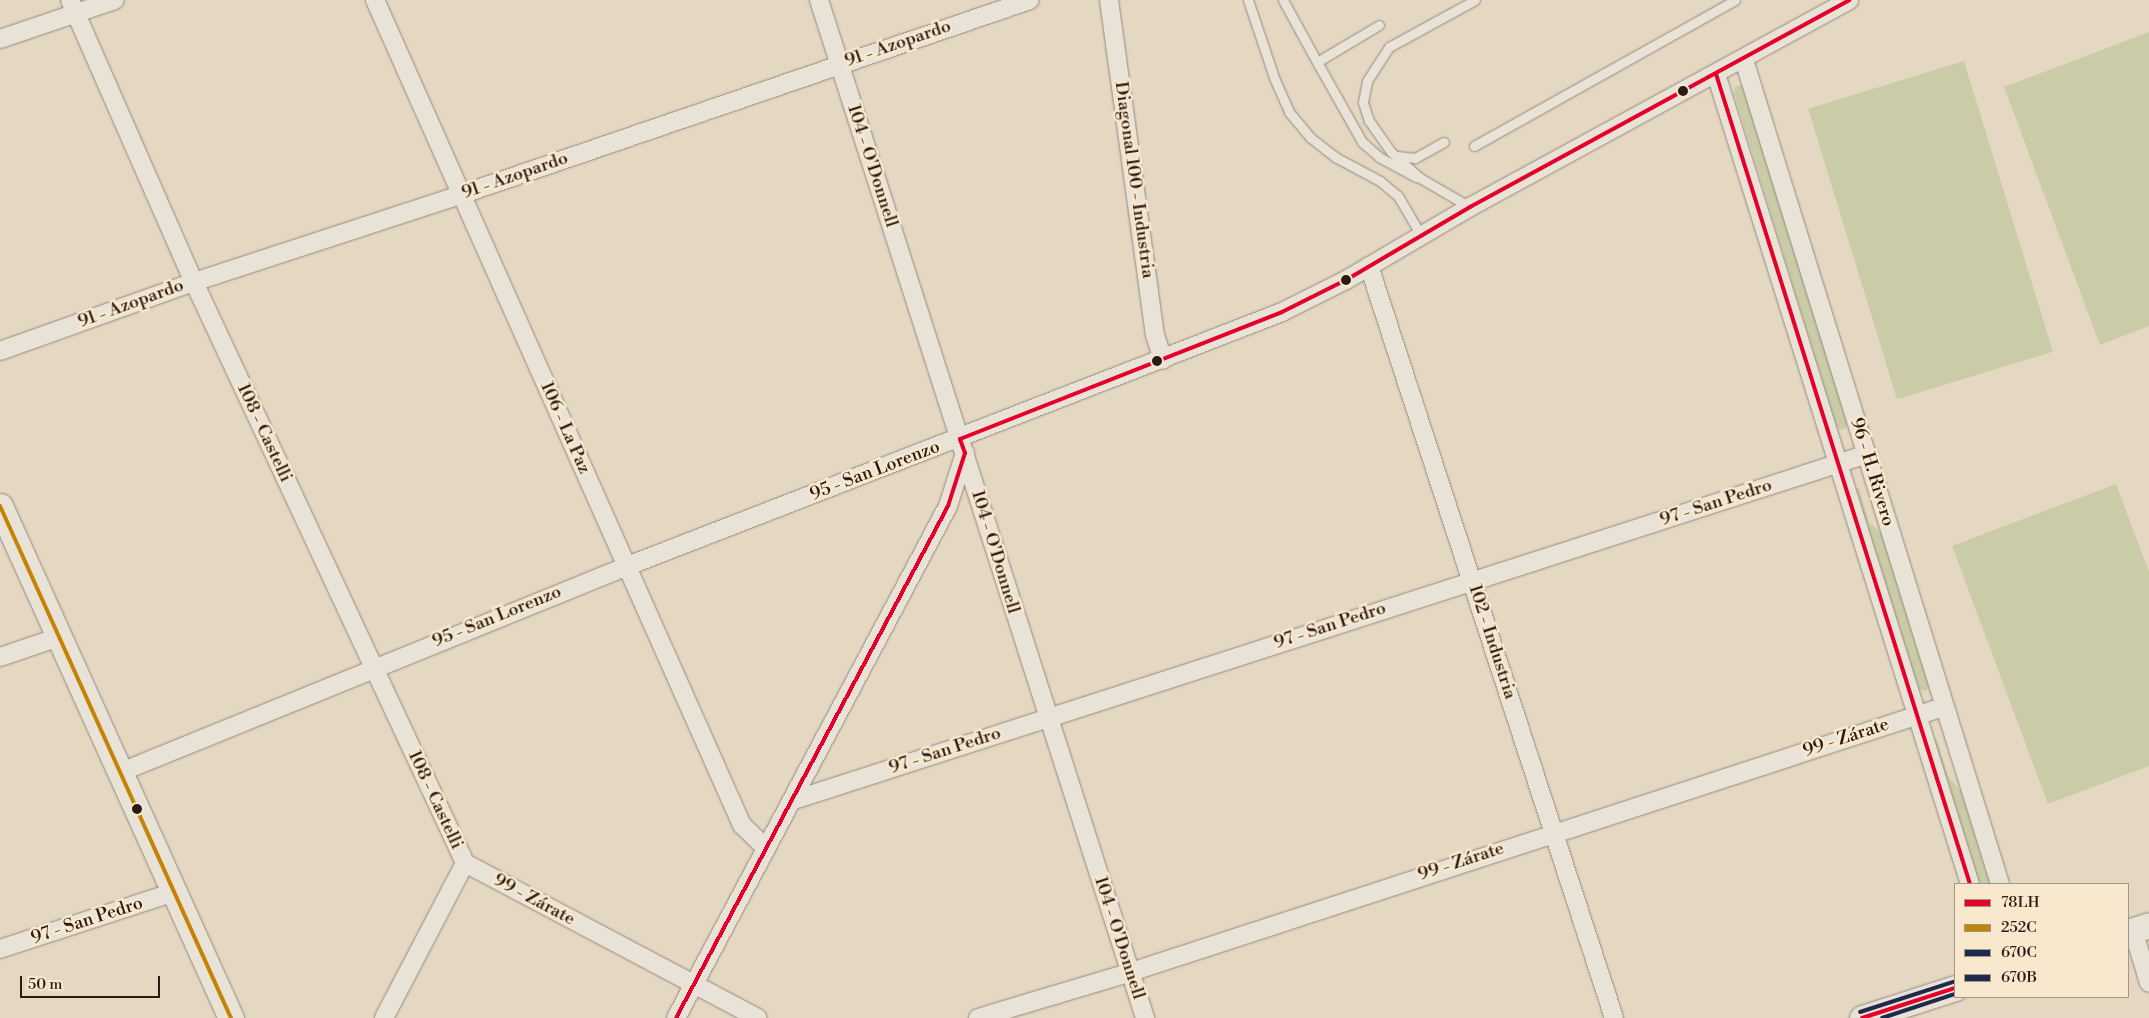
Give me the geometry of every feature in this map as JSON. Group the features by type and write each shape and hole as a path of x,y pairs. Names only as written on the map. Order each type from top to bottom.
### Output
{"street":[{"path":"0,39 73,6 115,0"},
{"name":"106 - La Paz","path":"375,0 463,194 626,567 742,825 766,848"},
{"name":"104 - O'Donnell","path":"819,0 1047,717 1131,972 1144,1018"},
{"name":"91 - Azopardo","path":"0,351 194,282 463,194 1030,0"},
{"name":"Diagonal 100 - Industria","path":"1109,0 1155,335 1163,360"},
{"name":"95 - San Lorenzo","path":"121,772 371,668 626,567 962,446 1163,360 1282,312 1369,266 1470,207 1744,60 1849,0"},
{"name":"108 - Castelli","path":"73,6 194,282 371,668 465,863"},
{"name":"96 - H. Rivero","path":"1744,60 1868,454 1943,707 2000,883"},
{"name":"96 - H. Rivero","path":"1716,74 1970,883"},
{"name":"102 - Industria","path":"1369,266 1614,1018"},
{"path":"676,1018 766,848 794,800 948,506 962,446"},
{"name":"97 - San Pedro","path":"794,800 1868,454"},
{"path":"0,506 231,1018"},
{"path":"0,657 59,637"},
{"name":"99 - Zárate","path":"978,1018 1131,972 1553,832 1943,707"},
{"path":"384,1018 465,863"},
{"name":"99 - Zárate","path":"465,863 758,1018"},
{"name":"97 - San Pedro","path":"0,949 174,892"},
{"path":"2137,929 2149,983"},
{"path":"1862,1018 1954,988"}],"lane":[{"path":"1248,0 1275,80 1289,112 1311,138 1335,157 1380,182 1398,196 1421,235"},
{"path":"1283,0 1362,142 1379,157 1470,207"},
{"path":"1420,178 1391,152 1369,121 1363,102 1367,81 1389,47 1475,0"},
{"path":"1474,146 1735,0"},
{"path":"1317,62 1379,25"},
{"path":"1391,152 1405,159 1415,158 1444,142"}],"green space":[{"path":"2149,32 2149,326 2100,345 2004,87"},
{"path":"1964,61 2053,352 1897,399 1808,109"},
{"path":"1740,85 1744,87 1847,422 1846,428 1841,430 1836,426 1734,93 1735,87"},
{"path":"2116,484 2149,572 2149,766 2048,804 1952,546"},
{"path":"1859,488 1869,522 1882,534 1929,686 1926,691 1918,689 1856,489"},
{"path":"1936,738 1948,776 1961,791 1990,883 1978,883 1933,739"}],"transit line":[{"name":"78LH","path":"676,1018 948,506 965,453 960,439 1282,312 1346,280 1470,207 1849,0"},
{"name":"78LH","path":"1716,74 1970,883"},
{"name":"252C","path":"0,506 231,1018"},
{"name":"670B","path":"1860,1012 1953,982"},
{"name":"78LH","path":"1862,1018 1954,988"},
{"name":"670C","path":"1882,1018 1954,994"}]}
